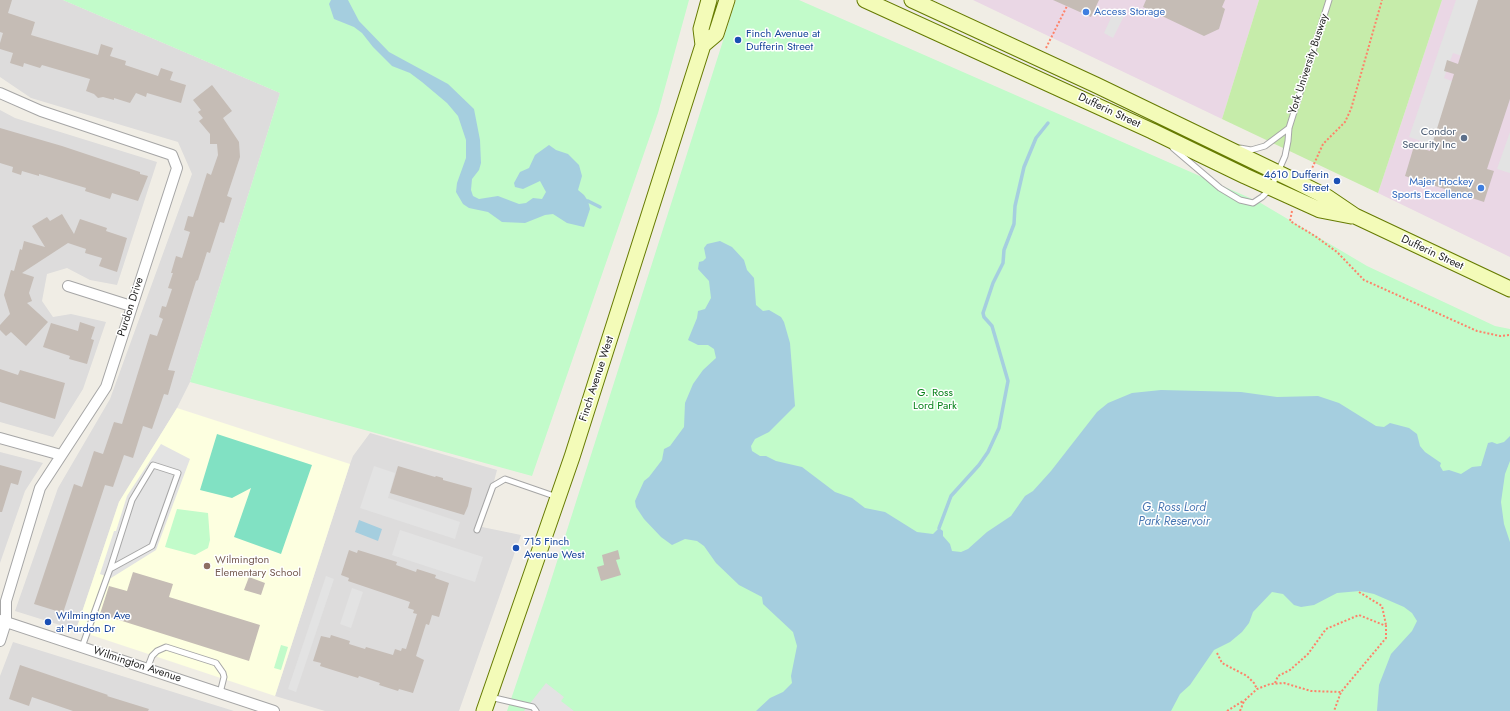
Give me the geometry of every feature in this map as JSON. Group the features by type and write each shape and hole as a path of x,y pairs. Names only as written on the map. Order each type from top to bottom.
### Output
{"main road":[{"name":"Finch Avenue West","path":"484,711 558,497 703,45 701,29 709,0"},
{"name":"Finch Avenue West","path":"703,45 716,34 726,0"},
{"name":"Dufferin Street","path":"865,0 1152,131 1320,210 1355,216"},
{"name":"Dufferin Street","path":"912,0 1096,85 1278,174 1327,196 1355,216 1510,289"}],"street":[{"name":"Purdon Drive","path":"0,93 41,111 172,155 177,168 106,387 40,488 6,601 0,641"},
{"path":"68,286 131,306"},
{"path":"0,438 61,455"},
{"name":"Wilmington Avenue","path":"3,621 274,711"}],"lane":[{"name":"York University Busway","path":"1152,131 1220,188 1240,200 1253,203 1271,188 1285,156 1288,141 1288,128 1329,0"},
{"name":"York University Busway","path":"1220,145 1251,150 1265,146 1288,128"},
{"path":"82,647 110,569 132,500 153,465 178,473 152,546 110,569"},
{"path":"477,530 493,486 505,479 558,497"},
{"path":"147,669 152,656 157,651 166,647 216,663 223,673 224,678 220,693"},
{"path":"489,696 535,709"}],"path":[{"path":"1312,170 1323,144 1345,122 1351,108 1382,0"},
{"path":"1045,49 1067,6"},
{"path":"1294,206 1290,221 1315,236 1337,252 1364,280 1477,331 1500,336 1510,335"},
{"path":"1334,711 1341,692 1386,638 1386,626 1382,606 1359,592"},
{"path":"1275,683 1278,676 1290,670 1308,654 1326,629 1359,615 1386,626"},
{"path":"1217,653 1222,662 1247,676 1254,683 1257,689"},
{"path":"1227,711 1244,701 1257,689 1275,683 1284,683 1311,691 1341,692"},
{"path":"1240,711 1244,701"}],"shaded area":[{"path":"0,0 63,0 280,93 190,382 177,408 119,502 76,630 15,611 58,488 110,399 192,174 178,142 31,98 0,77"},
{"path":"973,0 1259,0 1222,119"},
{"path":"1442,0 1510,0 1510,257 1378,193"},
{"path":"1456,0 1481,0 1462,56 1453,53 1444,78 1454,82 1433,145 1409,137"},
{"path":"1114,11 1124,16 1113,38 1104,33"},
{"path":"0,110 15,118 157,162 117,285 90,280 67,268 47,274 42,301 53,317 71,314 106,322 83,389 53,437 0,422"},
{"path":"1510,132 1510,173 1497,169"},
{"name":"Wilmington Elementary School","path":"177,408 350,464 275,696 76,630 119,502"},
{"path":"370,433 497,470 482,527 521,535 459,711 325,711 275,696 350,464 353,456"},
{"path":"161,444 190,459 156,550 111,578 100,574 127,496"},
{"path":"0,452 43,463 25,491 0,563"},
{"path":"374,466 395,473 388,498 460,522 455,539 360,508"},
{"path":"400,530 483,557 475,582 392,555"},
{"path":"326,576 334,579 296,692 288,689"},
{"path":"352,588 363,592 351,628 340,624"},
{"path":"13,642 234,711 0,711 0,676"},
{"path":"546,683 564,697 561,701 574,711 524,711"}],"green space":[{"path":"63,0 689,0 658,113 532,476 190,382 280,93"},
{"name":"G. Ross Lord Park","path":"736,0 799,0 1259,202 1367,266 1495,326 1510,329 1510,711 507,711 546,596"},
{"path":"1259,0 1442,0 1378,193 1222,119"},
{"path":"217,434 312,465 281,554 234,537 251,488 232,498 200,490"},
{"path":"177,509 208,513 210,540 208,548 195,555 165,547"},
{"path":"281,645 288,647 281,670 274,668"}],"water":[{"path":"331,0 348,0 359,21 389,52 448,84 474,109 480,140 481,163 479,170 472,179 471,190 473,196 479,199 498,196 519,204 526,203 533,198 542,199 546,192 540,181 523,189 515,187 514,183 520,172 529,168 535,155 549,145 556,150 568,154 579,165 582,176 578,190 588,201 590,209 584,227 567,223 553,214 545,215 525,223 502,222 488,212 469,208 463,204 456,192 457,183 466,158 466,140 458,116 447,103 422,82 410,73 392,66 373,47 362,33 354,27 334,19 329,4"},
{"name":"G. Ross Lord Park Reservoir","path":"720,241 732,247 744,260 747,270 754,278 756,305 763,311 769,310 781,317 790,343 795,406 769,432 755,439 751,446 752,451 760,456 766,456 776,461 802,467 835,492 852,498 865,508 885,512 917,532 933,534 939,528 943,531 943,536 950,544 952,551 961,552 968,549 987,532 1011,516 1025,496 1033,491 1051,471 1097,412 1108,403 1132,393 1161,390 1241,392 1277,397 1318,396 1339,403 1376,426 1384,427 1390,423 1409,428 1417,434 1420,446 1425,452 1441,463 1440,466 1443,471 1449,470 1461,474 1472,467 1481,466 1488,443 1492,442 1497,444 1504,442 1510,436 1510,461 1505,474 1501,502 1504,524 1510,542 1510,711 1377,711 1379,685 1391,654 1412,631 1417,621 1412,613 1404,607 1374,594 1360,591 1337,593 1314,605 1301,607 1294,605 1283,594 1272,592 1253,612 1249,623 1242,632 1230,642 1214,650 1190,685 1180,694 1171,711 756,711 770,698 783,692 792,683 791,676 797,646 793,632 763,604 762,597 739,585 716,563 704,546 697,541 685,539 672,545 661,537 644,519 636,507 635,501 644,481 662,460 664,449 670,446 684,427 685,403 693,384 703,370 716,358 714,349 708,345 698,345 688,340 697,318 698,311 705,309 711,298 709,281 698,269 699,262 706,258 704,248 707,244"},
{"path":"359,520 382,529 378,541 355,532"}],"building":[{"path":"0,0 12,0 8,13 35,22 31,35 98,55 101,44 113,48 110,56 126,61 125,65 158,76 161,68 173,72 170,80 186,85 181,103 147,93 146,97 136,93 130,103 114,98 114,100 103,97 98,98 94,94 86,91 90,79 42,65 40,68 24,63 23,67 10,63 13,53 0,49 3,33 0,32"},
{"name":"Access Storage","path":"1053,0 1099,0 1091,17"},
{"path":"1146,0 1225,0 1222,7 1225,9 1219,29 1204,36 1143,7"},
{"path":"1478,0 1510,0 1510,99 1487,169 1494,171 1484,202 1405,176 1414,146 1430,151 1454,74 1444,71 1447,60 1458,64"},
{"path":"212,85 232,111 223,118 239,142 240,157 227,196 232,198 224,223 220,222 210,253 207,252 198,280 196,281 168,370 175,371 168,395 164,394 152,429 143,426 133,458 124,455 113,487 105,485 63,613 34,604 74,484 82,487 94,451 103,454 114,422 122,424 150,334 157,336 163,319 159,317 162,306 166,307 172,289 168,288 173,273 171,273 176,256 182,258 190,232 184,230 188,216 193,217 207,173 211,175 218,155 217,144 210,144 210,134 199,121 203,118 198,112 201,110 193,100"},
{"path":"0,128 62,146 148,176 138,201 112,193 110,199 85,191 86,188 39,174 39,176 22,171 21,175 12,172 13,167 0,163"},
{"path":"62,214 74,234 80,219 107,228 106,231 127,238 117,272 99,266 102,258 85,253 86,249 68,243 22,273 34,277 29,293 32,301 27,303 48,322 26,346 11,332 6,336 0,330 0,325 10,314 4,295 11,270 14,271 20,249 22,250 24,241 45,247 32,226 47,217 50,221"},
{"path":"80,322 95,327 91,339 94,340 87,364 69,359 70,356 43,347 51,323 78,331"},
{"path":"0,369 18,375 20,370 65,383 55,419 0,402"},
{"path":"0,465 22,471 18,485 11,483 2,512 0,512"},
{"path":"398,466 443,478 443,480 472,488 468,506 464,515 390,493"},
{"path":"349,550 357,553 358,550 397,562 396,565 416,572 417,569 436,575 435,578 449,583 439,617 432,615 429,625 426,624 416,656 424,660 413,693 399,689 398,691 379,685 380,683 359,676 358,678 320,666 321,663 313,661 321,636 330,638 331,635 350,641 349,644 365,649 366,647 393,655 395,649 401,651 402,648 406,649 417,614 413,613 414,610 408,608 410,602 348,581 349,578 341,575"},
{"path":"618,550 620,559 616,560 621,575 601,581 597,567 604,565 602,555"},
{"path":"133,572 173,584 169,597 260,625 249,661 100,614 109,586 127,591"},
{"path":"249,577 265,583 261,595 244,590"},
{"path":"20,665 108,695 107,696 149,709 148,711 73,711 32,697 29,706 9,699"}],"waterway":[{"path":"939,528 951,496 979,465 988,452 999,428 1008,381 992,326 984,317 983,313 993,283 1003,263 1004,250 1014,224 1015,206 1024,167 1036,138 1048,123"},
{"path":"585,202 588,201 600,207"}],"place":[{"name":"Access Storage","path":"1086,12"},
{"name":"Finch Avenue at Dufferin Street","path":"738,40"},
{"name":"Condor Security Inc","path":"1464,138"},
{"name":"4610 Dufferin Street","path":"1337,181"},
{"name":"Majer Hockey Sports Excellence","path":"1481,188"},
{"name":"715 Finch Avenue West","path":"516,548"},
{"name":"Wilmington Elementary School","path":"207,566"},
{"name":"Wilmington Ave at Purdon Dr","path":"48,622"}]}
